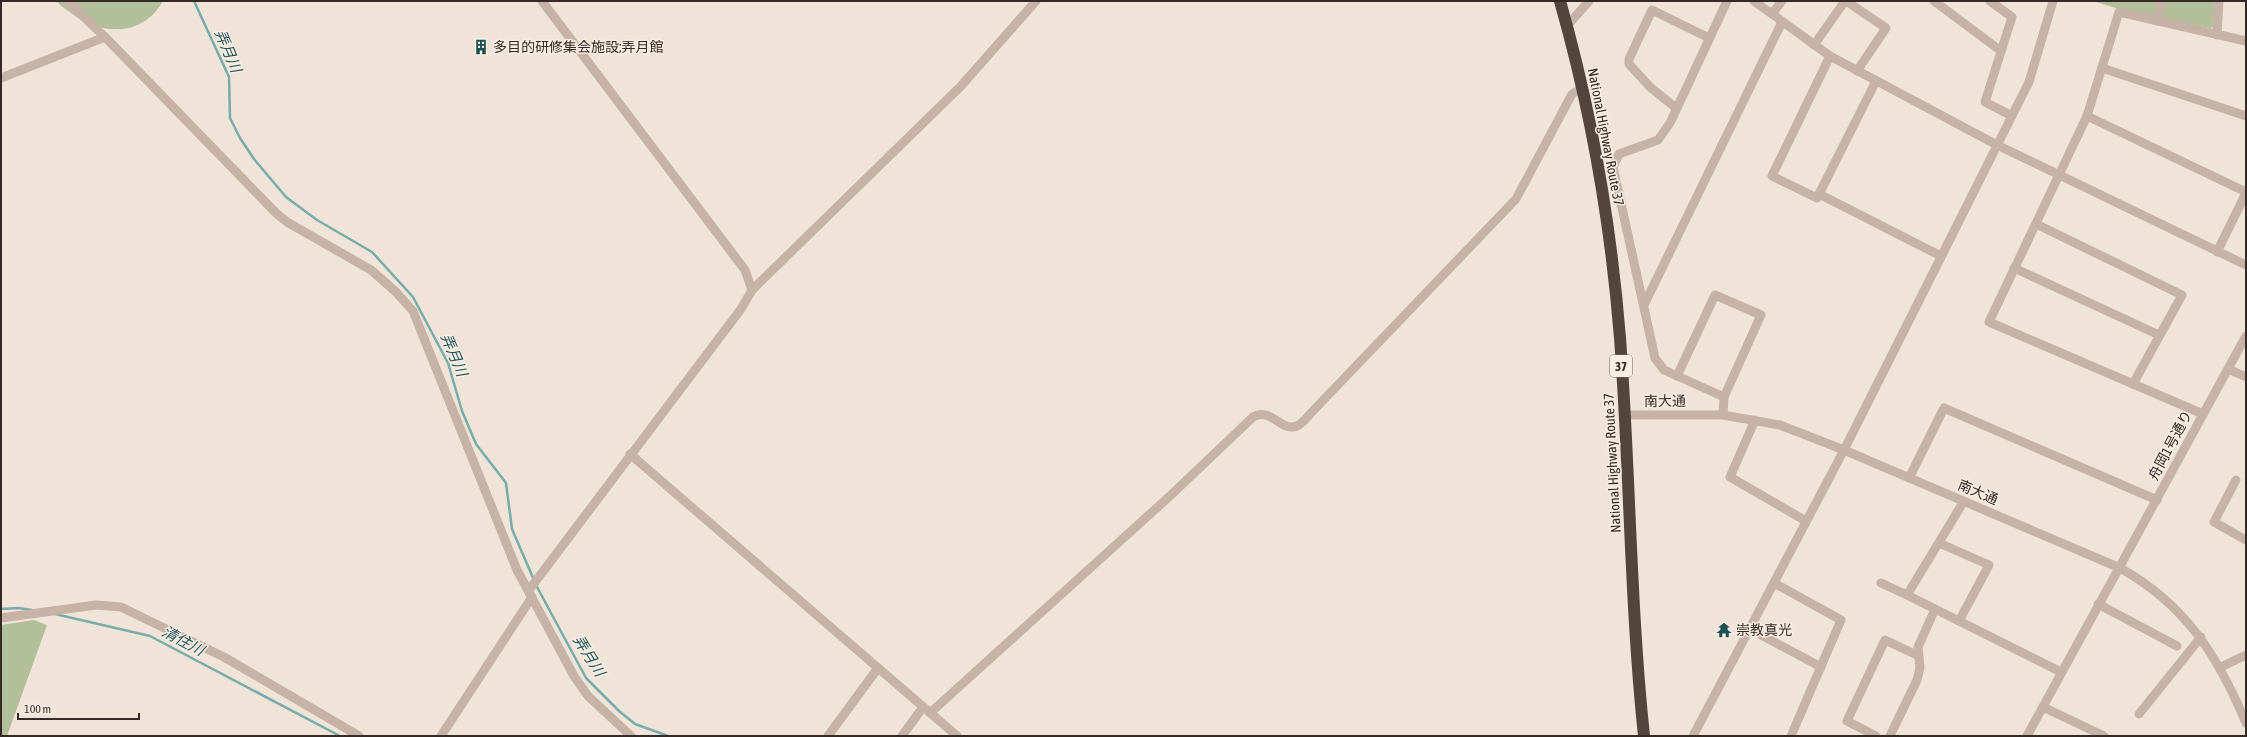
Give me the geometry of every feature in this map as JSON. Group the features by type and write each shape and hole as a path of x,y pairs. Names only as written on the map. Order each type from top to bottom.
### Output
{"highway":[{"name":"National Highway Route 37","path":"1560,1 1568,26 1582,88 1607,222 1619,336 1644,736"}],"street":[{"path":"67,1 105,37 276,213 287,222 371,270 396,292 413,311 421,328 452,414 514,563 574,676 588,696 631,736"},
{"path":"542,1 745,270 752,290"},
{"path":"441,736 530,593 630,454 742,309 752,290 961,86 1036,1"},
{"path":"1568,26 1589,1"},
{"path":"1724,397 1664,370 1656,358 1613,167 1619,154 1658,140 1670,123 1727,1"},
{"path":"1754,1 1830,56 1857,71 1997,146 2246,265"},
{"path":"1772,14 1782,1"},
{"path":"1814,45 1846,1 1886,28 1857,71"},
{"path":"1934,1 2001,51"},
{"path":"1990,1 2012,17 1985,102 2012,116"},
{"path":"1693,736 1844,450 2029,82 2053,1"},
{"path":"2157,21 2161,1"},
{"path":"2217,35 2219,1"},
{"path":"1676,108 1650,86 1629,64 1629,60 1652,10 1709,38"},
{"path":"2203,414 1989,322 2087,116 2119,12 2246,42"},
{"path":"1644,305 1782,22"},
{"path":"1,78 105,37"},
{"path":"1830,56 1772,176 1817,198 1876,81"},
{"path":"2102,68 2246,116"},
{"path":"902,736 927,710 1171,495 1253,417 1259,414 1265,414 1282,424 1293,427 1299,425 1516,199 1572,94 1582,88"},
{"path":"2087,116 2246,193 2217,252"},
{"path":"1819,194 1941,256"},
{"path":"2036,224 2182,295 2133,384"},
{"path":"2014,268 2159,335"},
{"path":"1677,376 1715,295 1760,315 1724,397 1723,415"},
{"name":"舟岡1号通り","path":"2027,736 2246,336"},
{"path":"2228,369 2246,377"},
{"path":"1909,478 1944,408 2157,500"},
{"name":"南大通","path":"1624,415 1723,415 1780,425 1844,450 2120,568 2160,594 2182,615 2201,637 2221,667 2246,723"},
{"path":"1755,420 1730,477 1806,521"},
{"path":"630,454 957,736"},
{"path":"2236,480 2214,522 2246,540"},
{"path":"1907,595 1964,501"},
{"path":"1938,543 1989,565 1959,621"},
{"path":"1881,583 2061,672"},
{"path":"1774,584 1841,620 1791,736"},
{"path":"2098,604 2177,646"},
{"path":"1,618 96,605 121,607 224,657 359,736"},
{"path":"1890,736 1917,680 1920,668 1918,646 1935,609"},
{"path":"1750,629 1820,667"},
{"path":"2140,714 2201,637"},
{"path":"1876,736 1848,721 1885,640 1918,656"},
{"path":"2221,667 2246,655"},
{"path":"828,736 878,668"},
{"path":"2043,707 2104,736"}],"green space":[{"path":"57,1 163,1 155,13 133,27 108,29 83,21"},
{"path":"2093,1 2215,1 2213,27 2210,28 2119,9"},
{"path":"34,620 47,625 7,736 1,736 1,625"}],"waterway":[{"name":"弄月川","path":"194,1 229,77 230,118 240,138 254,159 286,197 317,220 372,252 413,297 448,363 462,411 476,444 506,483 512,529 534,580"},
{"name":"弄月川","path":"536,585 586,678 619,711 635,724 668,736"},
{"name":"清住川","path":"1,609 18,608 32,610"},
{"name":"清住川","path":"55,614 150,636 340,736"}],"place":[{"name":"多目的研修集会施設;弄月館","path":"481,47"},
{"name":"崇教真光","path":"1724,630"}]}
